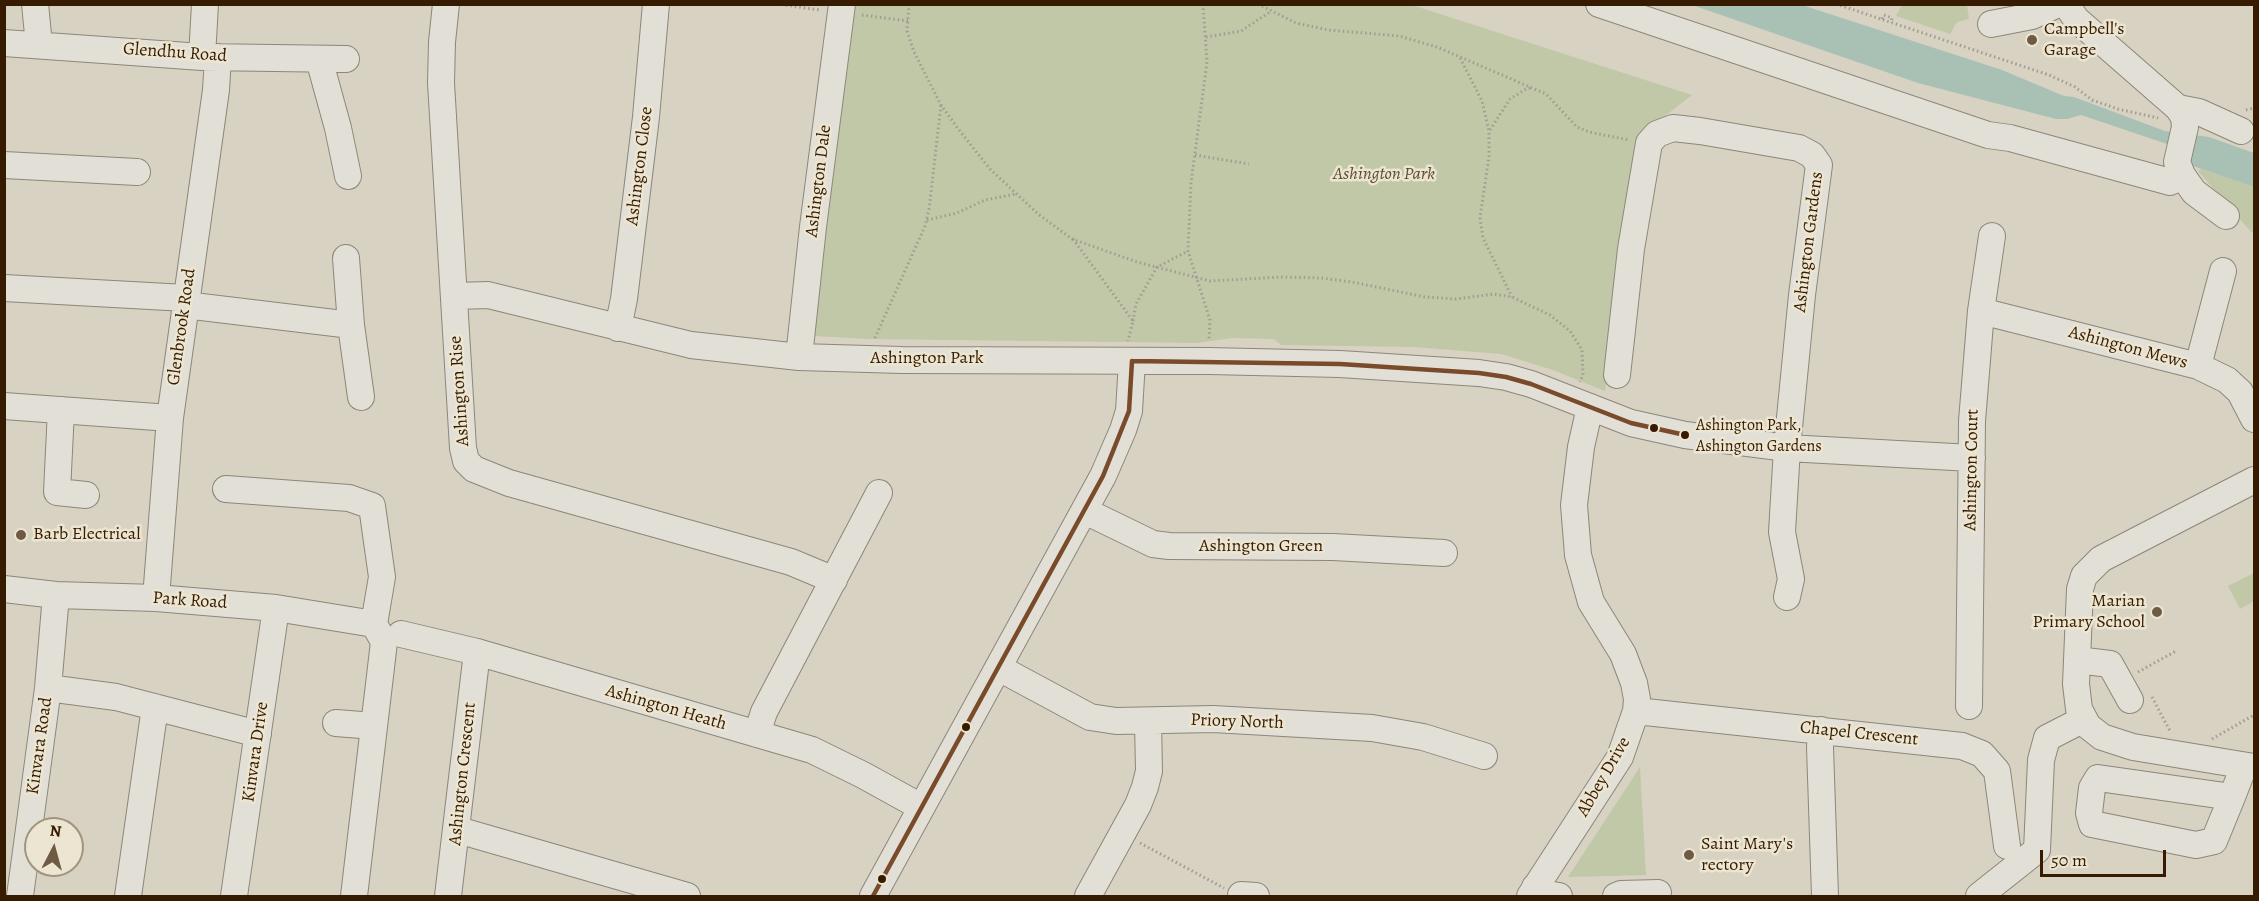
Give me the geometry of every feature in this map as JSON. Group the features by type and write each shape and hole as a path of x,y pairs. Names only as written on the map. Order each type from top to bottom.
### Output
{"street":[{"path":"35,4 39,45"},
{"name":"Glenbrook Road","path":"156,598 170,418 216,90 205,4"},
{"name":"Ashington Rise","path":"446,4 441,42 445,175 455,296 463,448 466,461 474,469 508,483 790,562 834,580"},
{"name":"Ashington Close","path":"618,328 624,299 646,117 656,4"},
{"path":"1599,4 1988,135 2010,138 2170,182 2179,169 2182,118"},
{"path":"1991,24 2032,16 2058,4"},
{"path":"2066,4 2076,19 2182,118"},
{"name":"Ashington Dale","path":"799,357 813,227 842,8"},
{"name":"Glendhu Road","path":"4,43 210,57 346,59"},
{"path":"319,59 338,128 348,176"},
{"path":"2182,118 2199,112 2241,131"},
{"name":"Ashington Gardens","path":"1649,143 1657,134 1672,128 1700,131 1799,148 1812,155 1819,165 1802,295 1787,448"},
{"path":"1617,375 1631,249 1649,143"},
{"path":"4,165 137,172"},
{"path":"2179,169 2194,192 2226,216"},
{"name":"Ashington Court","path":"1969,706 1972,458 1981,311 1992,236"},
{"path":"346,258 351,325 362,397"},
{"path":"2198,366 2223,271"},
{"path":"4,288 185,302 351,325"},
{"name":"Ashington Park","path":"455,296 488,295 691,345 799,357 902,360 1129,353 1209,361 1340,364 1479,374 1506,377 1531,384 1631,423 1685,435 1787,448 1972,458"},
{"name":"Ashington Mews","path":"1981,311 2198,366 2227,380 2240,392 2254,419"},
{"path":"873,897 1085,511 1124,430 1129,411 1129,353"},
{"name":"Abbey Drive","path":"1541,893 1620,757 1636,711 1637,699 1634,682 1623,654 1591,602 1578,555 1574,505 1581,447 1582,404"},
{"path":"4,406 170,418"},
{"path":"61,410 57,492 86,495"},
{"path":"1787,448 1782,532 1791,579 1787,597"},
{"path":"2232,797 2098,778 2092,788 2089,813 2092,824 2196,845 2214,841 2232,797 2249,767 2133,747 2102,737 2088,726 2079,709 2076,684 2080,588 2084,576 2101,559 2254,480"},
{"path":"226,489 349,498 372,506 382,577 374,624 384,642 354,897"},
{"path":"757,734 764,712 879,494"},
{"name":"Ashington Green","path":"1085,511 1154,544 1169,546 1333,547 1444,553"},
{"name":"Park Road","path":"4,589 56,595 156,598 276,608 374,624"},
{"name":"Kinvara Road","path":"20,897 48,688 56,595"},
{"name":"Kinvara Drive","path":"234,897 276,608"},
{"name":"Ashington Heath","path":"401,634 477,652 812,750 840,762 921,807"},
{"name":"Ashington Crescent","path":"448,897 458,830 477,652"},
{"path":"2077,660 2110,664 2133,691"},
{"name":"Priory North","path":"999,668 1090,717 1116,721 1213,719 1372,728 1423,737 1484,756"},
{"path":"48,688 116,697 258,734"},
{"path":"128,897 155,707"},
{"name":"Chapel Crescent","path":"1636,711 1962,746 1983,754 1997,771 2007,846"},
{"path":"1979,897 2037,850 2041,760 2047,738 2084,719"},
{"path":"1088,897 1145,787 1149,771 1148,722"},
{"path":"336,723 374,726"},
{"path":"1821,730 1825,897"},
{"path":"458,830 687,897"},
{"path":"1618,895 1658,889"}],"path":[{"path":"777,4 842,8 908,21"},
{"path":"909,4 907,31 941,105 990,170 1038,214 1072,239 1116,256 1210,280 1321,278 1425,297 1456,299 1494,294 1512,297 1550,315 1570,331 1582,350 1582,404"},
{"path":"1203,4 1207,62 1191,183 1188,251 1194,276 1210,320 1209,361"},
{"path":"1258,4 1296,23 1329,30 1399,36 1459,57 1546,94 1577,127 1589,132 1649,143"},
{"path":"1836,4 1882,20 1884,15 1892,18 1891,23 2049,75 2075,87 2087,97 2118,109 2157,118 2182,118"},
{"path":"1206,37 1240,31 1270,12"},
{"path":"1459,57 1482,101 1490,131 1489,156 1480,218 1483,238 1512,297"},
{"path":"1490,131 1510,99 1526,88 1533,87"},
{"path":"873,342 927,220 941,105"},
{"path":"1195,155 1249,164"},
{"path":"927,220 957,213 985,200 1016,194"},
{"path":"1072,239 1133,321"},
{"path":"1129,353 1136,304 1157,267 1188,251"},
{"path":"2176,651 2133,691 2183,755 2254,715"},
{"path":"1122,833 1248,896"}],"green space":[{"name":"Ashington Park","path":"849,5 1412,5 1692,95 1642,134 1605,391 1553,370 1501,354 1413,347 1281,345 1274,339 1232,338 1197,343 869,339 815,336 812,327"},
{"path":"1902,5 1967,5 1969,19 1957,22 1950,34 1896,16"},
{"path":"2201,169 2254,187 2254,233 2198,171"},
{"path":"2254,573 2254,601 2240,609 2228,586"},
{"path":"1640,767 1646,875 1568,877"}],"shaded area":[{"path":"1692,5 1802,5 2002,70 2064,96 2074,97 2165,131 2209,137 2254,153 2254,187 2190,165 2167,144 2081,115 2056,119 1918,83"}],"transit line":[{"path":"1132,361 1340,364 1479,373 1531,384 1631,423 1685,435"},
{"path":"873,896 1103,476 1129,411 1132,361"}],"place":[{"name":"Campbell's Garage","path":"2032,40"},
{"name":"Ashington Park, Ashington Gardens","path":"1685,435"},
{"name":"Barb Electrical","path":"21,535"},
{"name":"Marian Primary School","path":"2157,612"},
{"name":"Saint Mary's rectory","path":"1689,855"}]}
